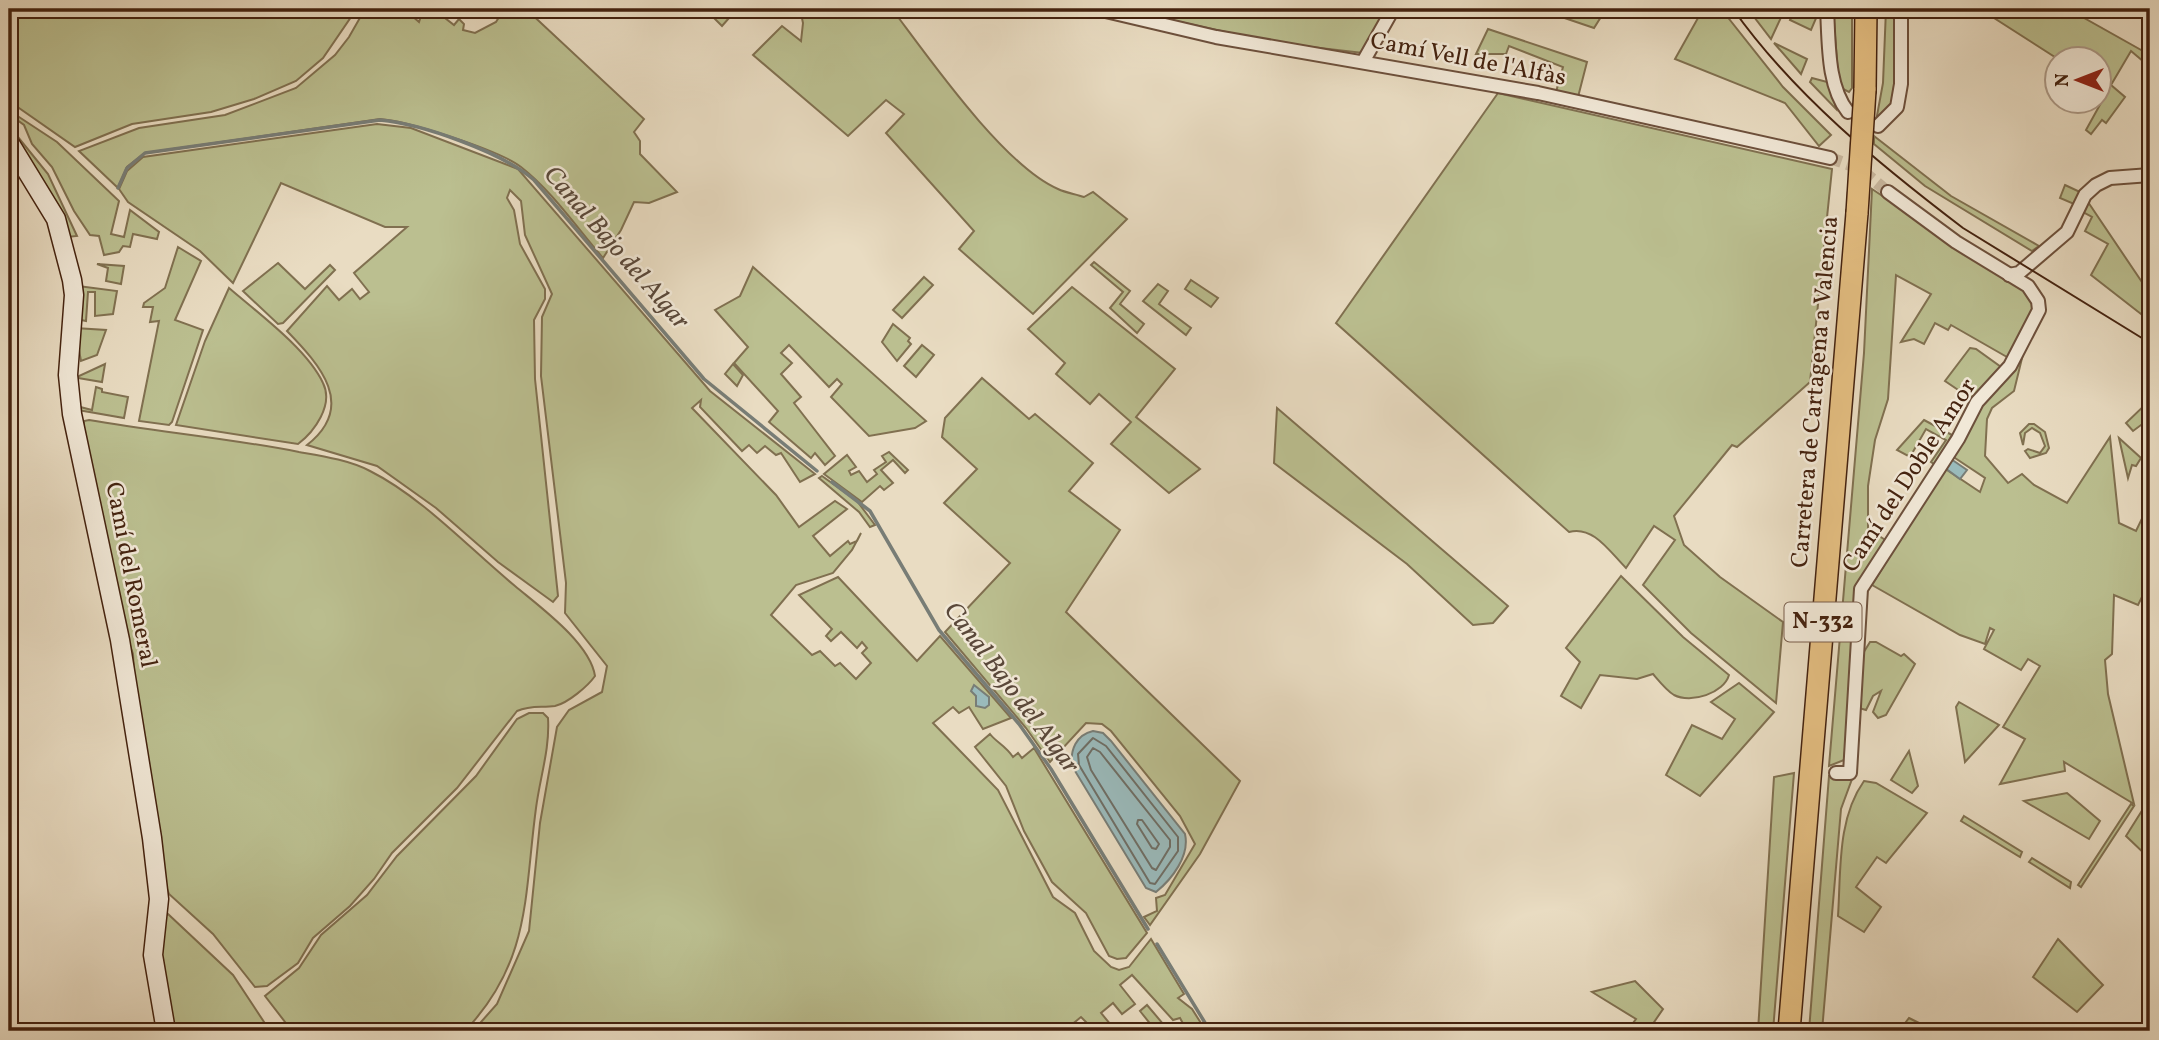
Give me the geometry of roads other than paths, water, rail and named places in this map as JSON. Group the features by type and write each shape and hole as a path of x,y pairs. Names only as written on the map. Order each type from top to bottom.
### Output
{"highway":[{"name":"Carretera de Cartagena a Valencia","path":"1789,1031 1857,213 1865,90 1866,9"}],"street":[{"name":"Camí Vell de l'Alfàs","path":"1097,9 1216,37 1538,93 1830,158"},
{"path":"1363,62 1393,9"},
{"path":"1827,9 1833,80 1838,100 1848,113"},
{"path":"1878,126 1897,107 1901,85 1901,9"},
{"name":"Camí del Romeral","path":"9,142 56,219 72,280 74,295 68,375 72,414 120,640 152,838 159,899 153,955 166,1031"},
{"path":"2009,275 2019,273 2067,232 2085,195 2096,185 2110,178 2150,175"},
{"path":"1888,192 1956,242 2028,286"},
{"path":"2027,267 2025,276 2028,286"},
{"name":"Camí del Doble Amor","path":"1836,773 1850,773 1861,589 1958,439 1977,402 2010,366 2039,310 2038,301 2028,286"}],"water":[{"path":"1951,459 1967,470 1960,479 1945,468"},
{"path":"974,685 989,697 989,705 985,708 976,706 976,696 971,691"},
{"path":"1093,731 1103,733 1111,741 1185,834 1182,859 1168,881 1156,892 1146,888 1072,766 1075,744 1082,736"}],"waterway":[{"name":"Canal Bajo del Algar","path":"118,188 127,168 145,153 380,120 417,127 461,141 502,159 534,180 704,379 817,471"},
{"name":"Canal Bajo del Algar","path":"832,482 870,511 939,630 1019,724 1051,769 1148,929"},
{"name":"Canal Bajo del Algar","path":"1157,944 1210,1031"}],"tunnel":[{"path":"1830,158 1859,168 1888,192"}],"tram line":[{"path":"1733,9 1810,99 1900,179 1963,228 2150,343"}]}
